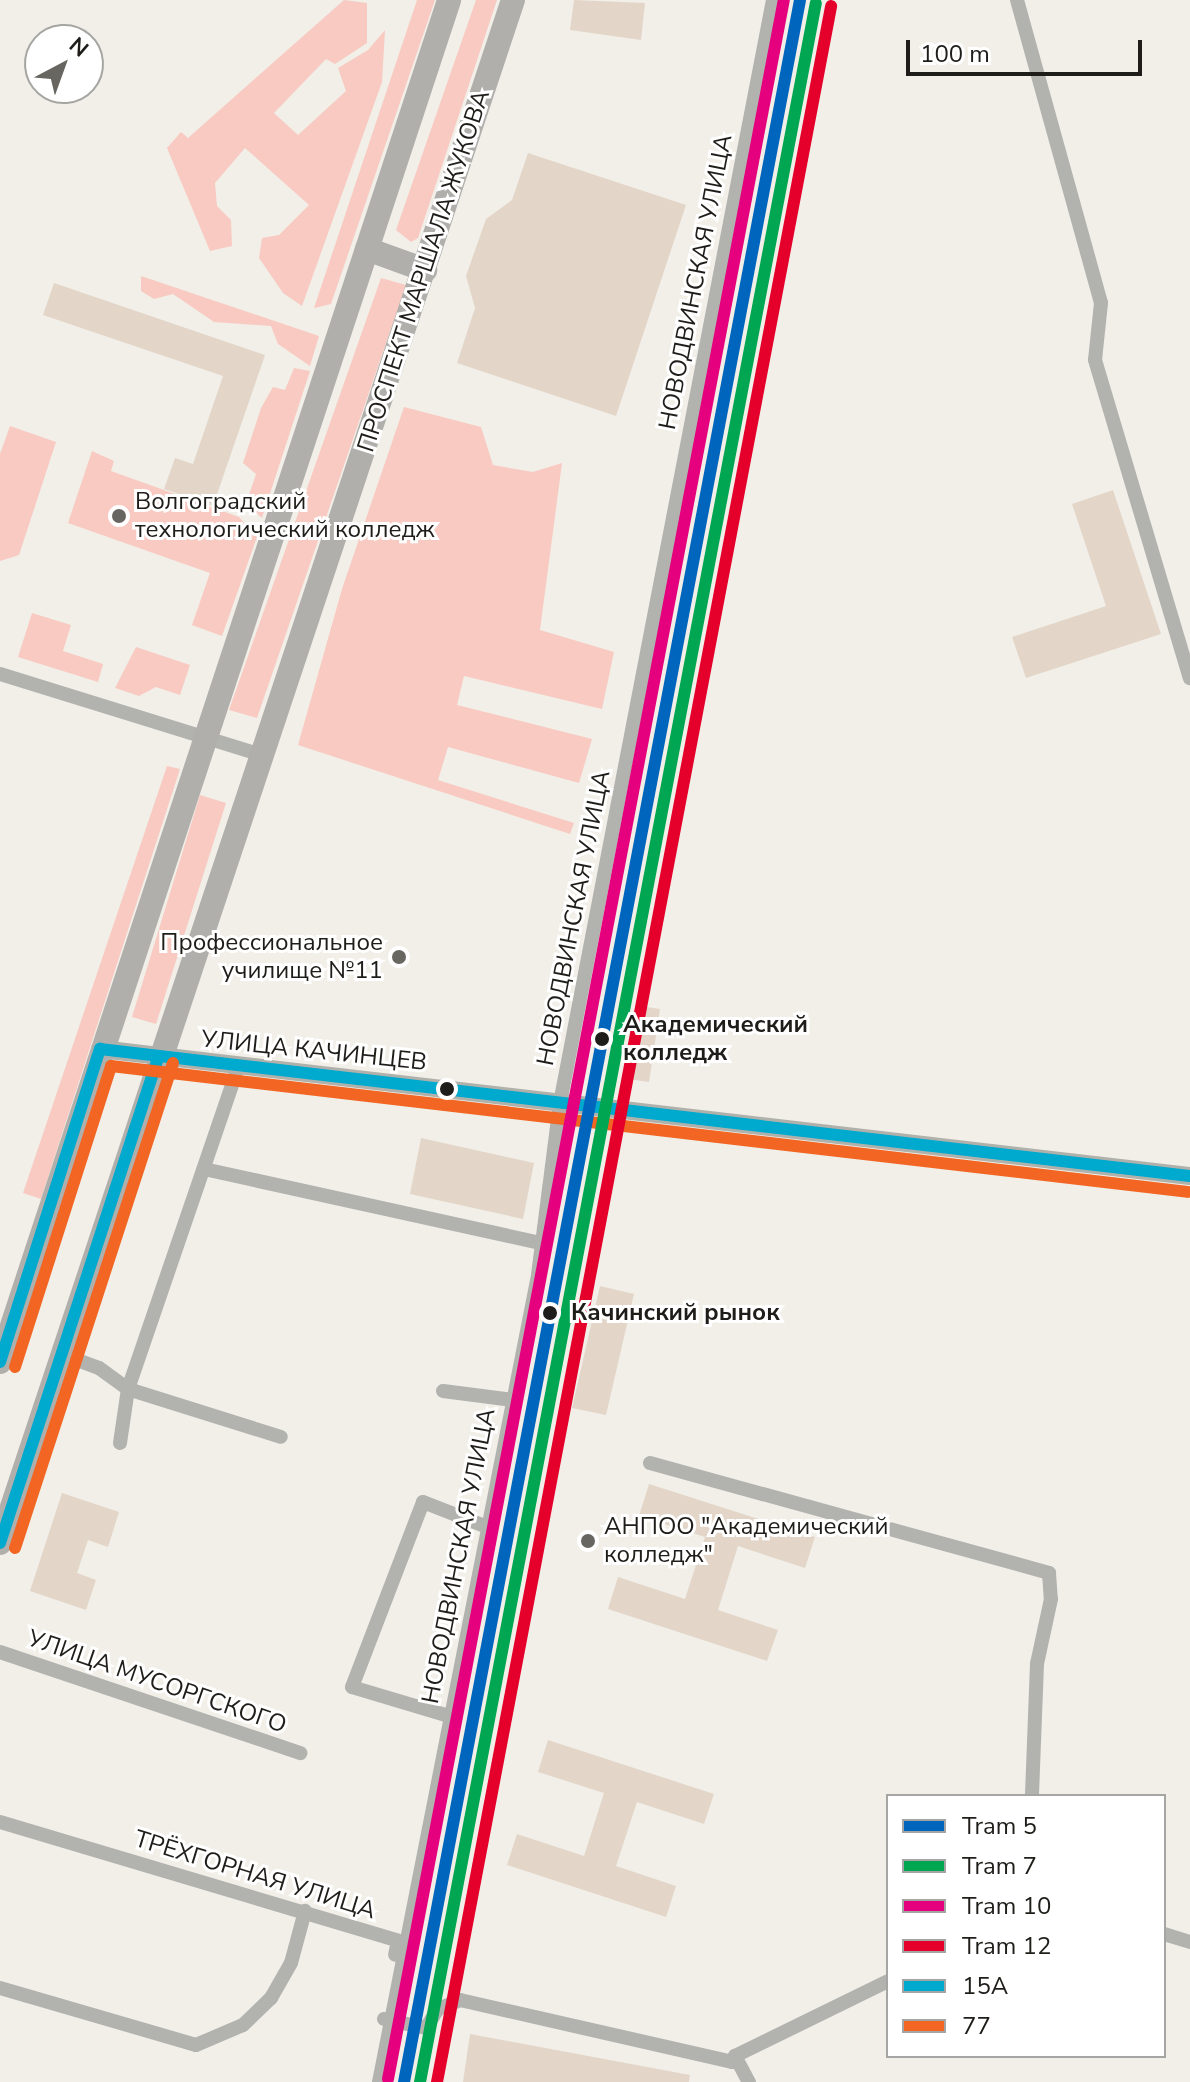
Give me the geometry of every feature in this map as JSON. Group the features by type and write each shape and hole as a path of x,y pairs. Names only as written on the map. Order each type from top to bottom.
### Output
{"highway":[{"path":"0,1362 202,734 449,0"},
{"name":"ПРОСПЕКТ МАРШАЛА ЖУКОВА","path":"0,1543 158,1058 425,270 513,0"},
{"path":"367,249 425,270"}],"main road":[{"name":"УЛИЦА КАЧИНЦЕВ","path":"100,1049 1190,1176"}],"street":[{"name":"НОВОДВИНСКАЯ УЛИЦА","path":"379,2082 513,1400 541,1243 560,1103 773,0"},
{"path":"1017,0 1101,303 1095,360 1190,678"},
{"path":"0,674 262,755"},
{"path":"120,1443 128,1389 238,1067"},
{"path":"204,1169 541,1243"},
{"path":"61,1354 99,1368 128,1389 281,1437"},
{"path":"443,1391 513,1400"},
{"path":"650,1463 1049,1573 1051,1599 1037,1664 1032,1794"},
{"path":"449,1716 352,1687 423,1502 487,1527"},
{"name":"УЛИЦА МУСОРГСКОГО","path":"0,1652 300,1753"},
{"name":"ТРЁХГОРНАЯ УЛИЦА","path":"0,1822 398,1941 383,2022 389,2022"},
{"path":"0,1988 196,2045 243,2025 271,1998 291,1963 305,1911"},
{"path":"1166,1935 1190,1942"},
{"path":"389,2022 426,2028 438,2009 460,2000 732,2062 735,2056 886,1982"},
{"path":"735,2056 749,2082"}],"shaded area":[{"path":"344,0 367,3 367,43 335,64 326,59 274,113 298,135 346,91 338,68 368,50 385,30 382,82 302,306 283,293 259,258 262,238 279,235 309,205 245,148 215,183 217,206 231,220 232,246 210,251 167,148 181,132 188,138"},
{"path":"417,0 435,0 331,304 314,308"},
{"path":"476,0 497,0 418,238 411,242 396,230"},
{"path":"141,276 319,336 310,366 278,344 271,326 214,322 173,294 154,299 141,291"},
{"path":"381,278 406,285 257,718 229,710"},
{"path":"294,368 310,371 262,518 246,504 256,474 243,463 261,408 273,387 285,390"},
{"path":"404,407 481,427 493,465 533,472 562,463 540,630 614,652 602,709 464,676 457,705 592,739 579,783 448,747 438,780 574,823 570,834 298,745 342,589"},
{"path":"10,426 56,442 19,555 0,561 0,454"},
{"path":"92,451 114,461 111,471 239,517 257,537 222,636 192,625 210,573 68,523"},
{"path":"32,613 71,625 63,651 103,664 98,682 18,657"},
{"path":"136,647 190,665 180,695 156,687 139,696 115,688"},
{"path":"167,766 180,769 41,1199 23,1193"},
{"path":"200,795 226,803 156,1024 132,1017"}],"building":[{"path":"574,0 645,3 641,40 570,30"},
{"path":"528,153 686,205 616,416 457,363 475,308 466,276 486,219 512,200"},
{"path":"54,283 265,355 213,506 164,489 175,458 193,464 223,376 43,315"},
{"path":"1113,490 1161,634 1026,678 1012,637 1106,606 1072,504"},
{"path":"640,1006 660,1009 649,1082 629,1079"},
{"path":"421,1138 534,1163 523,1219 410,1194"},
{"path":"600,1286 634,1294 606,1415 572,1408"},
{"path":"649,1484 815,1537 805,1568 738,1546 718,1610 778,1630 767,1661 608,1609 618,1577 685,1599 705,1537 639,1516"},
{"path":"62,1493 119,1512 108,1547 88,1540 77,1573 96,1580 86,1610 30,1591"},
{"path":"548,1740 714,1794 704,1824 637,1802 616,1866 676,1886 666,1917 507,1865 517,1834 584,1856 604,1793 538,1772"},
{"path":"470,2034 690,2075 689,2082 463,2082"}],"tram line":[{"name":"10","path":"388,2079 784,0"},
{"name":"5","path":"404,2082 800,0"},
{"name":"7","path":"420,2082 816,3"},
{"name":"12","path":"437,2082 831,6"}],"transit line":[{"name":"15А","path":"0,1362 100,1049 1190,1176"},
{"name":"15А","path":"0,1543 158,1058"},
{"name":"77","path":"15,1548 173,1063"},
{"name":"77","path":"15,1367 111,1066 1188,1192"}],"place":[{"name":"Волгоградский технологический колледж","path":"119,516"},
{"name":"Профессиональное училище №11","path":"399,957"},
{"name":"Академический колледж","path":"602,1039"},
{"name":"Качинский рынок","path":"550,1313"},
{"name":"АНПОО \"Академический колледж\"","path":"588,1541"}]}
